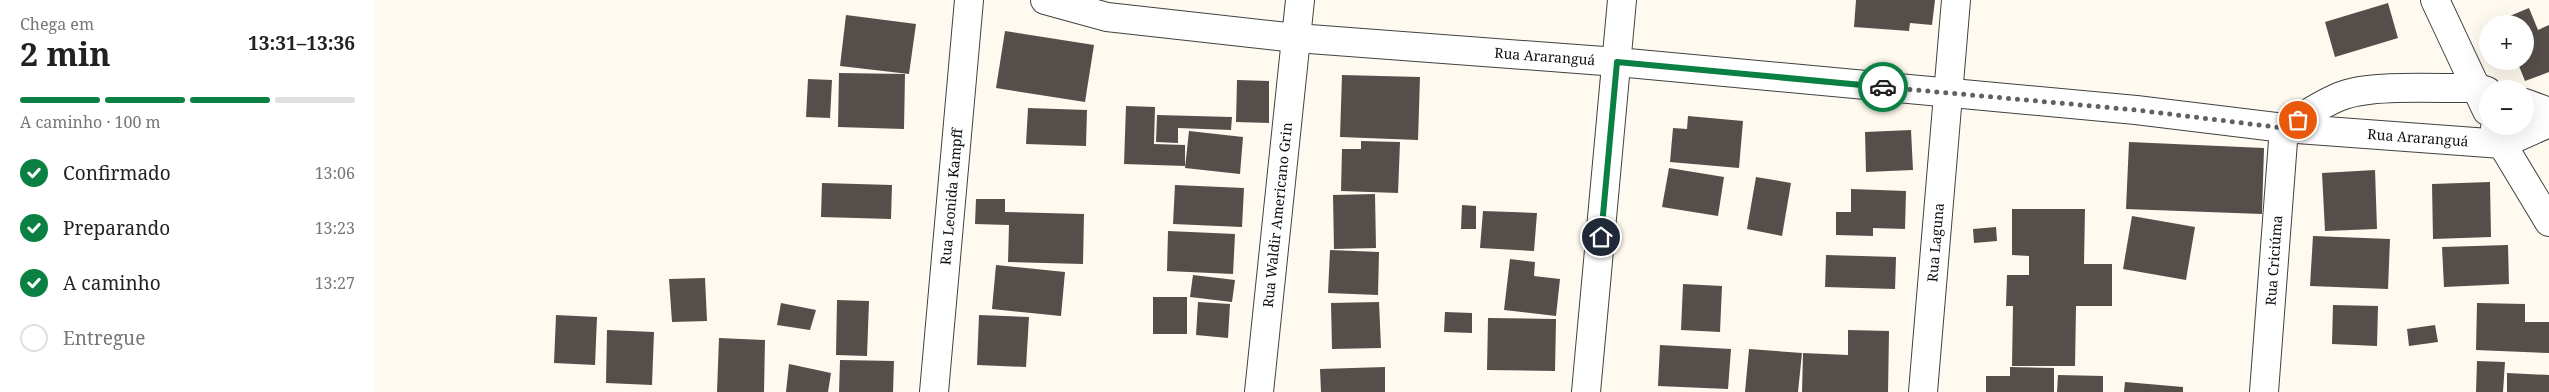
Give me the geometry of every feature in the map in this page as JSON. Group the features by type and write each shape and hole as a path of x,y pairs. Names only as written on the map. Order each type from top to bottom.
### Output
{"street":[{"name":"Rua Leonida Kampff","path":"934,392 969,0"},
{"name":"Rua Araranguá","path":"1045,0 1107,17 1296,38 1617,62 2136,110 2284,128 2479,134"},
{"name":"Rua Waldir Americano Grin","path":"1259,392 1300,0"},
{"path":"1586,392 1623,0"},
{"name":"Rua Laguna","path":"1923,392 1956,0"},
{"path":"2435,0 2479,87"},
{"path":"2284,128 2325,104 2345,95 2365,90 2479,97"},
{"path":"2534,106 2549,112"},
{"name":"Rua Araranguá","path":"2534,127 2549,123"},
{"name":"Rua Criciúma","path":"2264,392 2284,128"},
{"path":"2498,135 2549,222"}],"building":[{"path":"1856,0 1935,0 1932,25 1910,23 1909,31 1854,27"},
{"path":"2388,3 2398,38 2335,57 2325,22"},
{"path":"2529,8 2532,15 2512,15"},
{"path":"846,15 916,24 909,74 840,66"},
{"path":"2534,20 2538,30 2549,25 2549,72 2525,80 2521,70 2534,70"},
{"path":"1005,31 1094,45 1085,102 996,88"},
{"path":"839,73 905,74 904,129 838,127"},
{"path":"1342,75 1420,77 1418,140 1340,137"},
{"path":"808,79 832,80 830,118 806,117"},
{"path":"1237,80 1269,81 1269,123 1236,122"},
{"path":"1126,106 1155,107 1154,144 1185,145 1185,166 1124,164"},
{"path":"1028,108 1087,110 1086,146 1026,144"},
{"path":"1157,115 1232,117 1231,130 1178,128 1178,143 1156,142"},
{"path":"1688,116 1743,121 1739,168 1670,162 1673,128 1687,129"},
{"path":"1911,130 1913,170 1866,172 1865,132"},
{"path":"1189,131 1243,137 1240,174 1185,168"},
{"path":"1361,141 1400,142 1398,193 1341,191 1342,149 1361,149"},
{"path":"2129,142 2264,148 2262,214 2126,209"},
{"path":"1669,168 1724,177 1718,216 1662,207"},
{"path":"2375,170 2377,229 2325,231 2322,173"},
{"path":"1756,177 1791,183 1782,236 1747,229"},
{"path":"2490,182 2491,237 2433,239 2432,184"},
{"path":"822,183 892,185 891,219 821,217"},
{"path":"1175,185 1244,188 1242,227 1173,224"},
{"path":"1851,189 1906,191 1905,229 1873,228 1873,236 1836,235 1836,212 1851,212"},
{"path":"1375,194 1376,248 1334,249 1333,195"},
{"path":"976,199 1005,199 1005,212 1084,214 1083,264 1008,262 1009,225 975,224"},
{"path":"1462,205 1476,206 1476,229 1461,229"},
{"path":"2012,209 2085,209 2084,264 2112,264 2112,306 2076,306 2075,366 2012,366 2013,306 2006,306 2007,275 2029,275 2029,256 2012,255"},
{"path":"1483,211 1537,213 1534,251 1480,248"},
{"path":"2132,216 2195,227 2186,280 2123,269"},
{"path":"1996,227 1997,241 1974,243 1973,229"},
{"path":"1168,231 1235,234 1233,274 1167,271"},
{"path":"2313,236 2390,239 2388,289 2310,286"},
{"path":"2508,245 2509,284 2444,287 2442,247"},
{"path":"1330,250 1379,252 1378,295 1328,293"},
{"path":"1826,255 1896,257 1895,289 1825,287"},
{"path":"1510,259 1535,262 1534,276 1560,279 1556,316 1504,310"},
{"path":"996,265 1065,272 1061,316 992,309"},
{"path":"1193,275 1235,280 1232,302 1190,297"},
{"path":"705,278 707,321 672,322 669,279"},
{"path":"1683,284 1722,286 1720,332 1681,330"},
{"path":"1153,297 1187,297 1187,334 1153,334"},
{"path":"837,300 869,301 867,356 836,355"},
{"path":"1198,302 1230,304 1228,338 1196,335"},
{"path":"1379,302 1381,348 1332,349 1331,303"},
{"path":"781,303 816,310 810,330 777,325"},
{"path":"2477,303 2525,304 2525,322 2549,322 2549,353 2476,350"},
{"path":"2333,305 2378,306 2377,346 2332,344"},
{"path":"1445,312 1472,313 1472,333 1444,332"},
{"path":"556,315 597,317 595,365 554,363"},
{"path":"979,315 1029,317 1026,367 977,365"},
{"path":"1488,318 1556,319 1555,371 1487,370"},
{"path":"2435,325 2438,342 2409,346 2407,329"},
{"path":"607,330 654,332 652,385 606,383"},
{"path":"1848,330 1889,331 1888,392 1802,392 1803,353 1848,355"},
{"path":"719,338 765,340 764,392 717,392"},
{"path":"1660,345 1731,349 1728,389 1658,386"},
{"path":"1749,349 1802,353 1798,392 1745,392"},
{"path":"840,360 894,361 893,392 839,392"},
{"path":"2477,361 2505,362 2503,392 2476,392"},
{"path":"789,364 831,373 828,392 786,392"},
{"path":"1385,367 1385,392 1321,392 1320,369"},
{"path":"2010,367 2054,368 2054,392 1986,392 1986,376 2010,376"},
{"path":"2507,373 2549,375 2549,392 2507,392"},
{"path":"2058,375 2103,376 2103,392 2057,392"},
{"path":"2125,382 2183,387 2183,392 2124,392"}],"way so far":[{"path":"1883,87 2136,110 2284,128 2298,120"}],"route":[{"path":"1601,237 1617,62 1883,87"}]}
